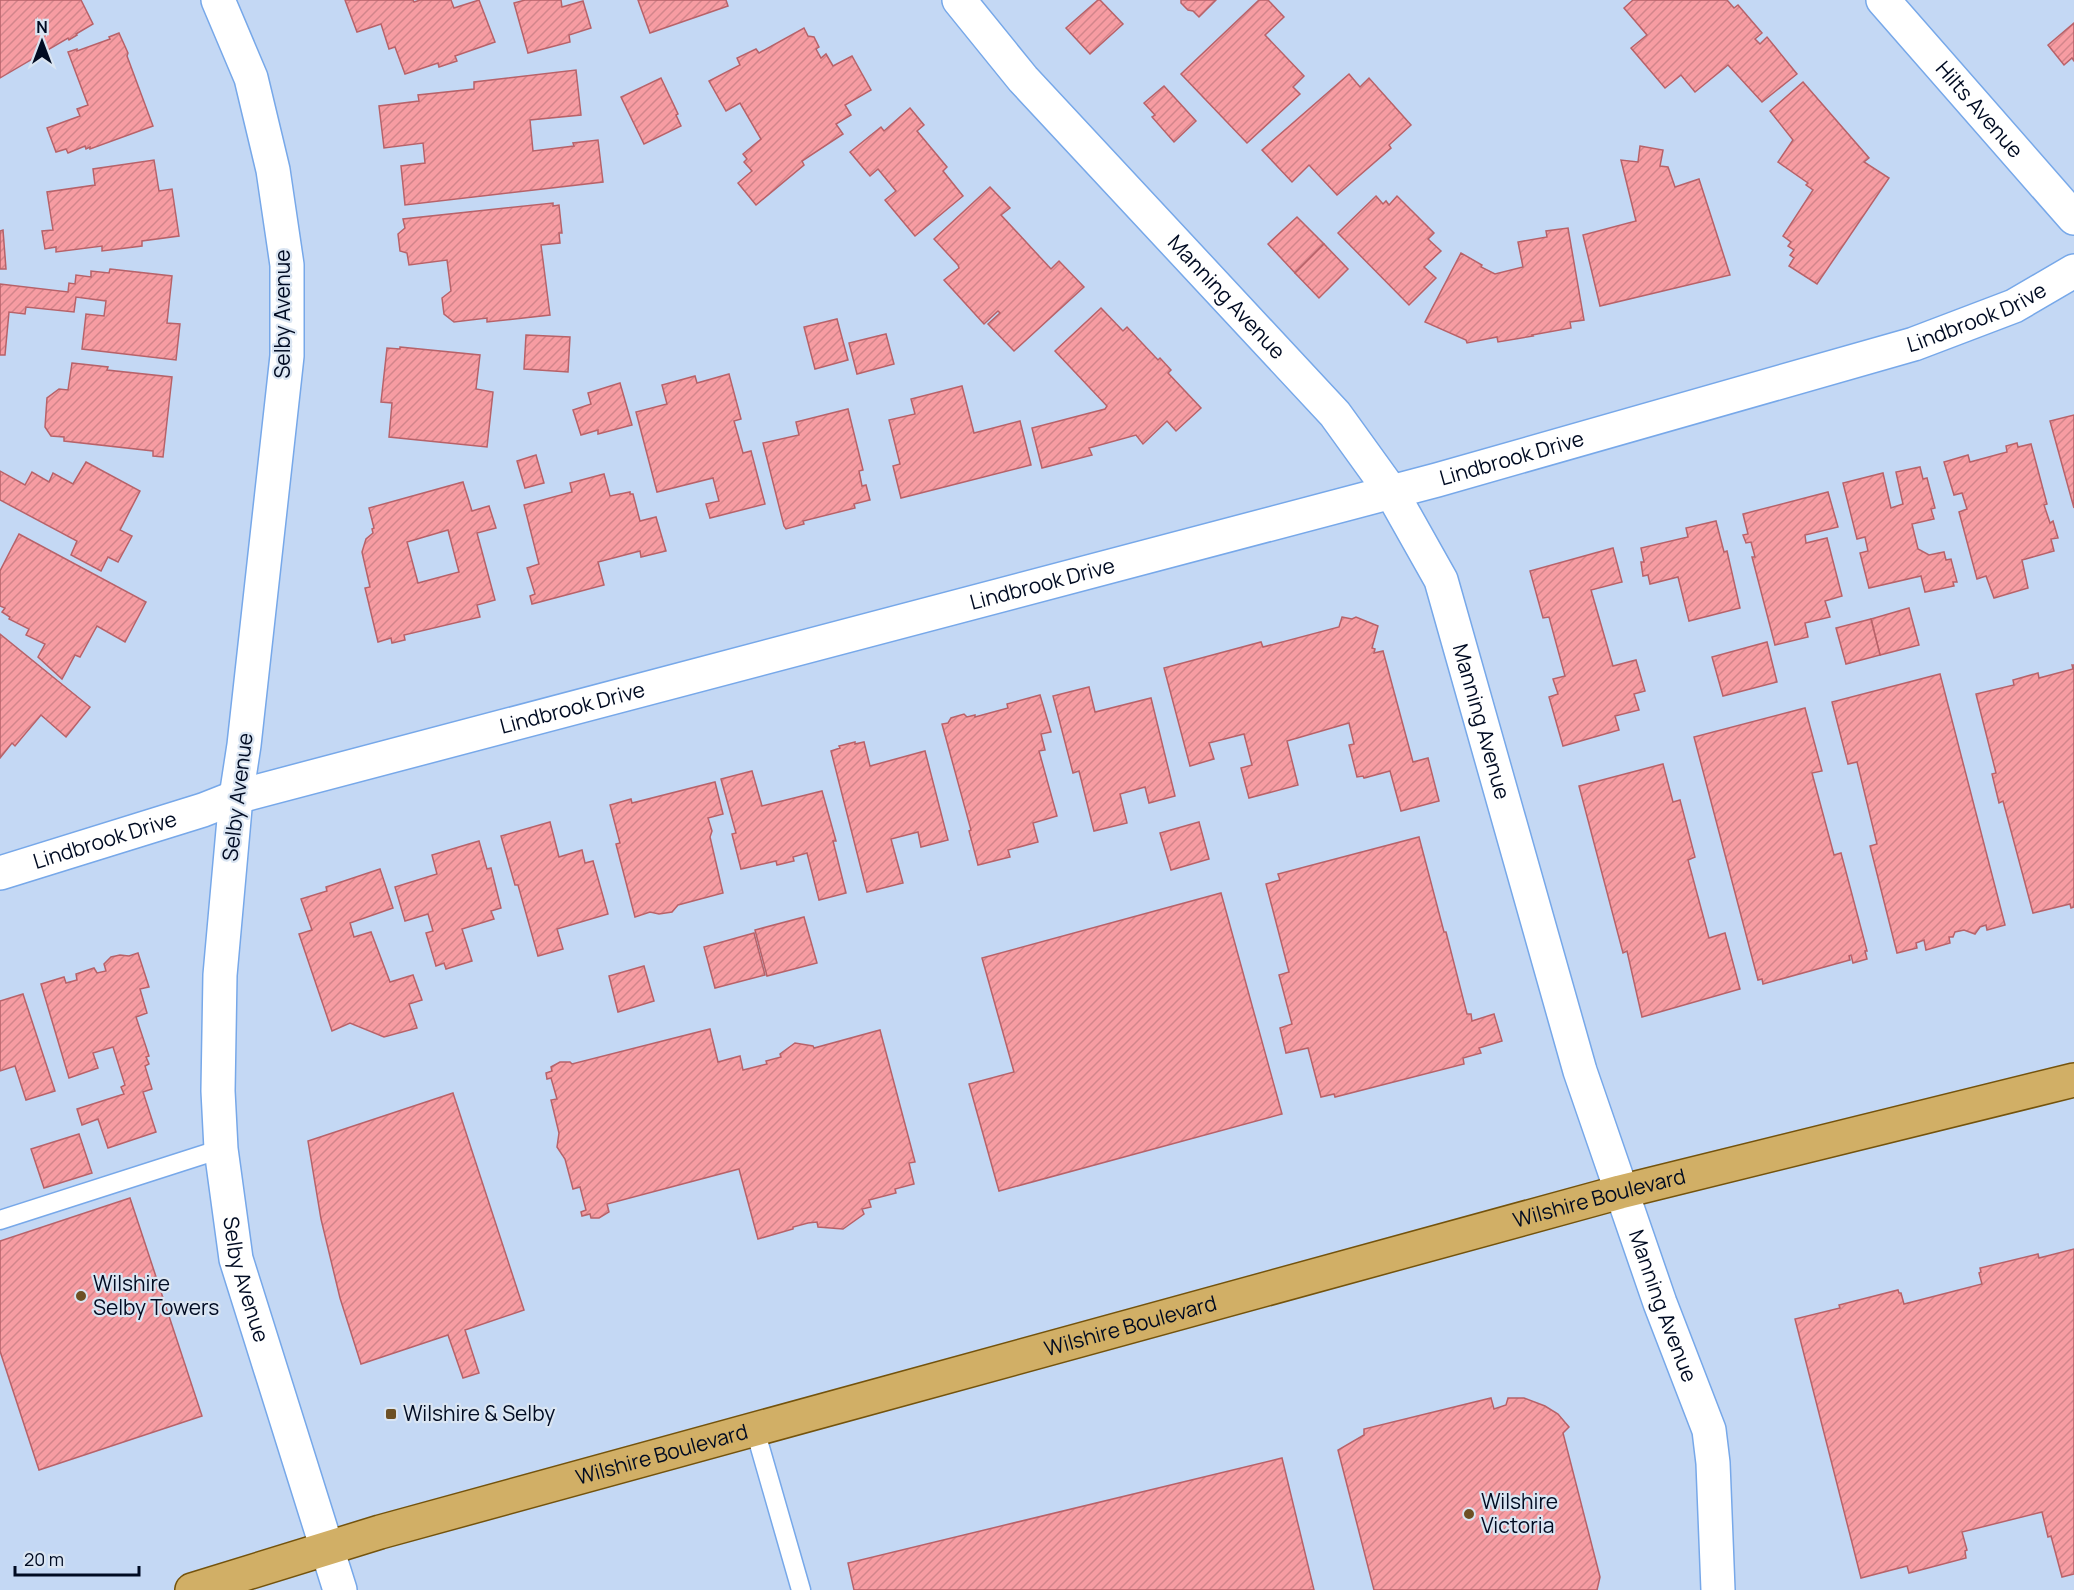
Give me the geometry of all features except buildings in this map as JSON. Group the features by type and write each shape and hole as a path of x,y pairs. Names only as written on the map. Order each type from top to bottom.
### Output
{"main road":[{"name":"Wilshire Boulevard","path":"192,1590 327,1548 1620,1192 2074,1080"}],"street":[{"name":"Selby Avenue","path":"218,0 251,78 273,170 287,264 287,356 244,745 236,797 220,975 221,1149 236,1259 340,1590"},
{"name":"Manning Avenue","path":"959,0 1023,79 1335,414 1392,493 1441,580 1580,1071 1620,1192 1709,1430 1713,1463 1718,1590"},
{"name":"Hilts Avenue","path":"1883,0 2074,218"},
{"name":"Lindbrook Drive","path":"0,873 203,810 236,797 1392,493 1914,344 2014,306 2074,271"}],"lane":[{"path":"0,1220 221,1149"},
{"path":"755,1430 801,1590"}],"place":[{"name":"Wilshire Selby Towers","path":"81,1296"},
{"name":"Wilshire & Selby","path":"391,1414"},
{"name":"Wilshire Victoria","path":"1469,1514"}]}
